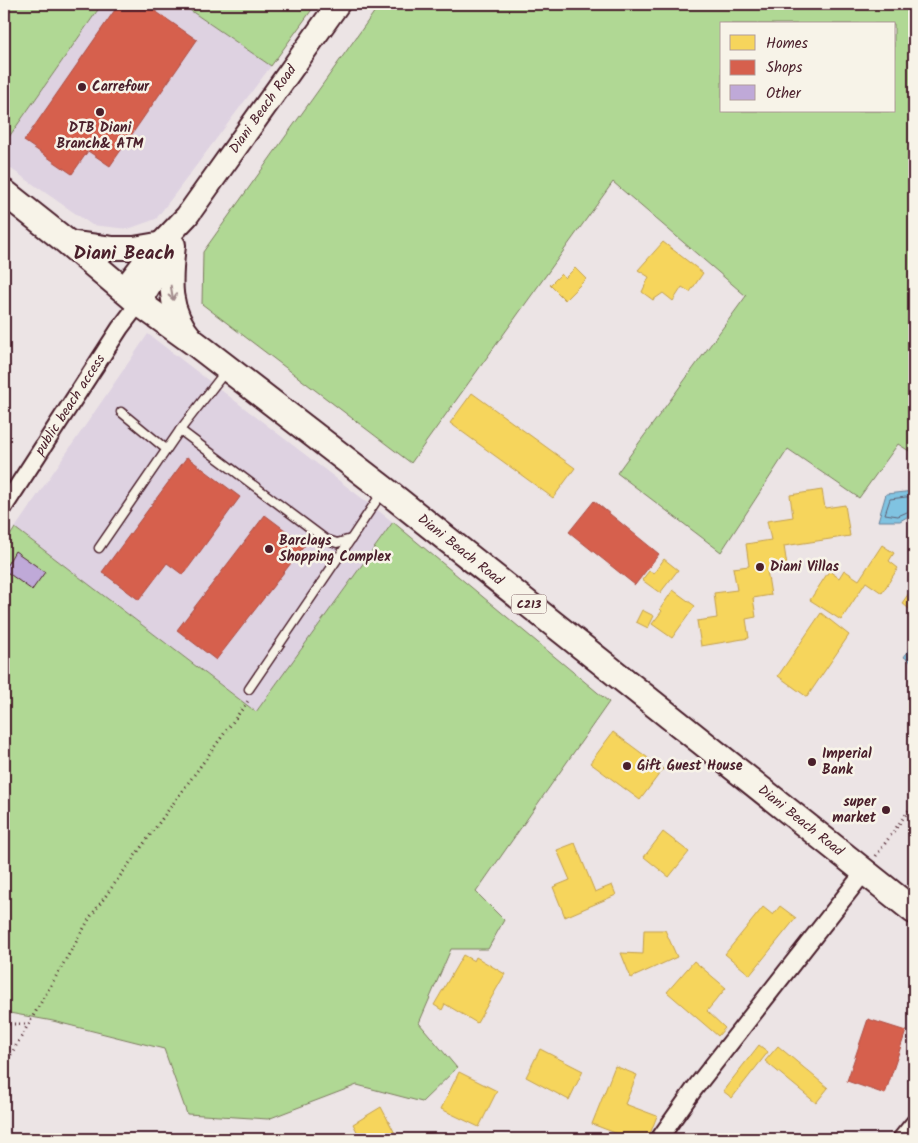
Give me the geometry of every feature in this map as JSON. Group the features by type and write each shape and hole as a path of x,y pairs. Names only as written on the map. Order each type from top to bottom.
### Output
{"main road":[{"name":"Diani Beach Road","path":"169,244 338,4"},
{"name":"Diani Beach Road","path":"4,192 131,296 384,489 914,910"},
{"path":"67,242 112,248 134,248 169,244"},
{"path":"131,296 149,256 169,244"},
{"path":"169,244 171,294 181,326 196,344"}],"street":[{"name":"public beach access","path":"4,508 120,328 131,296"},
{"path":"659,1139 695,1088 865,871"},
{"path":"901,1139 914,1123"}],"lane":[{"path":"99,548 166,449 227,369"},
{"path":"120,412 166,449"},
{"path":"180,430 325,540 338,543 351,540"},
{"path":"249,689 384,489"}],"path":[{"path":"4,1062 10,1056 91,916 249,699"},
{"path":"865,871 914,803"},
{"path":"4,1024 27,1024"}],"shaded area":[{"path":"102,4 181,4 271,66 156,219 128,229 92,225 4,164 4,144"},
{"path":"148,334 393,522 256,712 15,528"}],"green space":[{"path":"4,4 102,4 4,144"},
{"path":"181,4 316,4 271,66"},
{"path":"380,4 914,4 914,454 898,444 859,498 788,449 721,552 617,473 746,296 613,182 411,463 202,304 203,252"},
{"path":"393,522 609,702 476,892 504,920 488,949 451,949 419,1023 457,1068 422,1102 357,1085 268,1119 187,1114 164,1049 53,1021 4,1012 4,545 15,528 256,712"}],"water":[{"path":"914,491 914,513 900,521 878,521 886,494"},
{"path":"914,642 914,664 904,657"}],"building: Homes":[{"path":"663,242 703,273 690,292 682,287 673,301 663,293 653,300 642,292 649,277 638,270"},
{"path":"575,268 586,279 565,300 550,285 561,274 565,278"},
{"path":"472,393 575,468 553,498 450,423"},
{"name":"Diani Villas","path":"822,490 825,508 845,505 850,536 784,546 787,566 767,570 771,595 753,598 756,617 746,619 749,638 701,646 697,621 717,618 714,593 737,590 733,568 749,566 746,544 771,540 767,521 793,517 790,495"},
{"path":"882,545 894,553 889,561 898,568 882,593 866,582 841,620 810,600 829,571 839,578 844,570 859,580"},
{"path":"664,559 678,570 660,593 642,580 649,571 654,573"},
{"path":"914,586 914,613 902,603"},
{"path":"673,590 695,606 672,638 652,624 662,611 660,609"},
{"path":"642,610 654,616 648,628 636,622"},
{"path":"821,613 849,635 807,697 778,676"},
{"name":"Gift Guest House","path":"613,732 663,769 640,800 590,763"},
{"path":"663,832 689,852 669,877 644,857"},
{"path":"575,843 595,892 612,885 616,895 565,917 553,887 570,880 557,850"},
{"path":"780,906 796,918 750,975 725,954 763,907 773,915"},
{"path":"644,930 665,930 677,957 631,978 621,953 643,954"},
{"path":"463,955 474,961 476,957 505,974 477,1023 445,1004 442,1010 434,1005"},
{"path":"694,961 726,988 707,1011 725,1028 718,1036 667,992"},
{"path":"759,1045 768,1052 732,1098 723,1091"},
{"path":"778,1046 828,1088 816,1103 765,1061"},
{"path":"540,1049 583,1071 569,1100 526,1077"},
{"path":"615,1066 637,1075 625,1104 657,1116 648,1139 631,1139 592,1124"},
{"path":"459,1072 497,1091 479,1127 441,1109"},
{"path":"381,1107 398,1139 361,1139 353,1124"}],"building: Shops":[{"path":"119,4 145,4 197,40 110,166 88,151 72,174 24,141"},
{"path":"187,457 240,497 183,575 167,563 139,600 102,572"},
{"path":"594,501 659,554 635,585 569,532"},
{"path":"265,515 305,545 216,660 177,630"},
{"path":"868,1019 906,1031 885,1094 847,1081"}],"building: Other":[{"path":"15,551 45,572 32,590 4,570"}],"place":[{"name":"Carrefour","path":"82,87"},
{"name":"DTB Diani Branch& ATM","path":"100,112"},
{"name":"Barclays Shopping Complex","path":"269,549"},
{"name":"Diani Villas","path":"760,567"},
{"name":"Imperial Bank","path":"812,762"},
{"name":"Gift Guest House","path":"627,766"},
{"name":"super market","path":"886,810"}],"district":[{"name":"Diani Beach","path":"124,254"}]}
